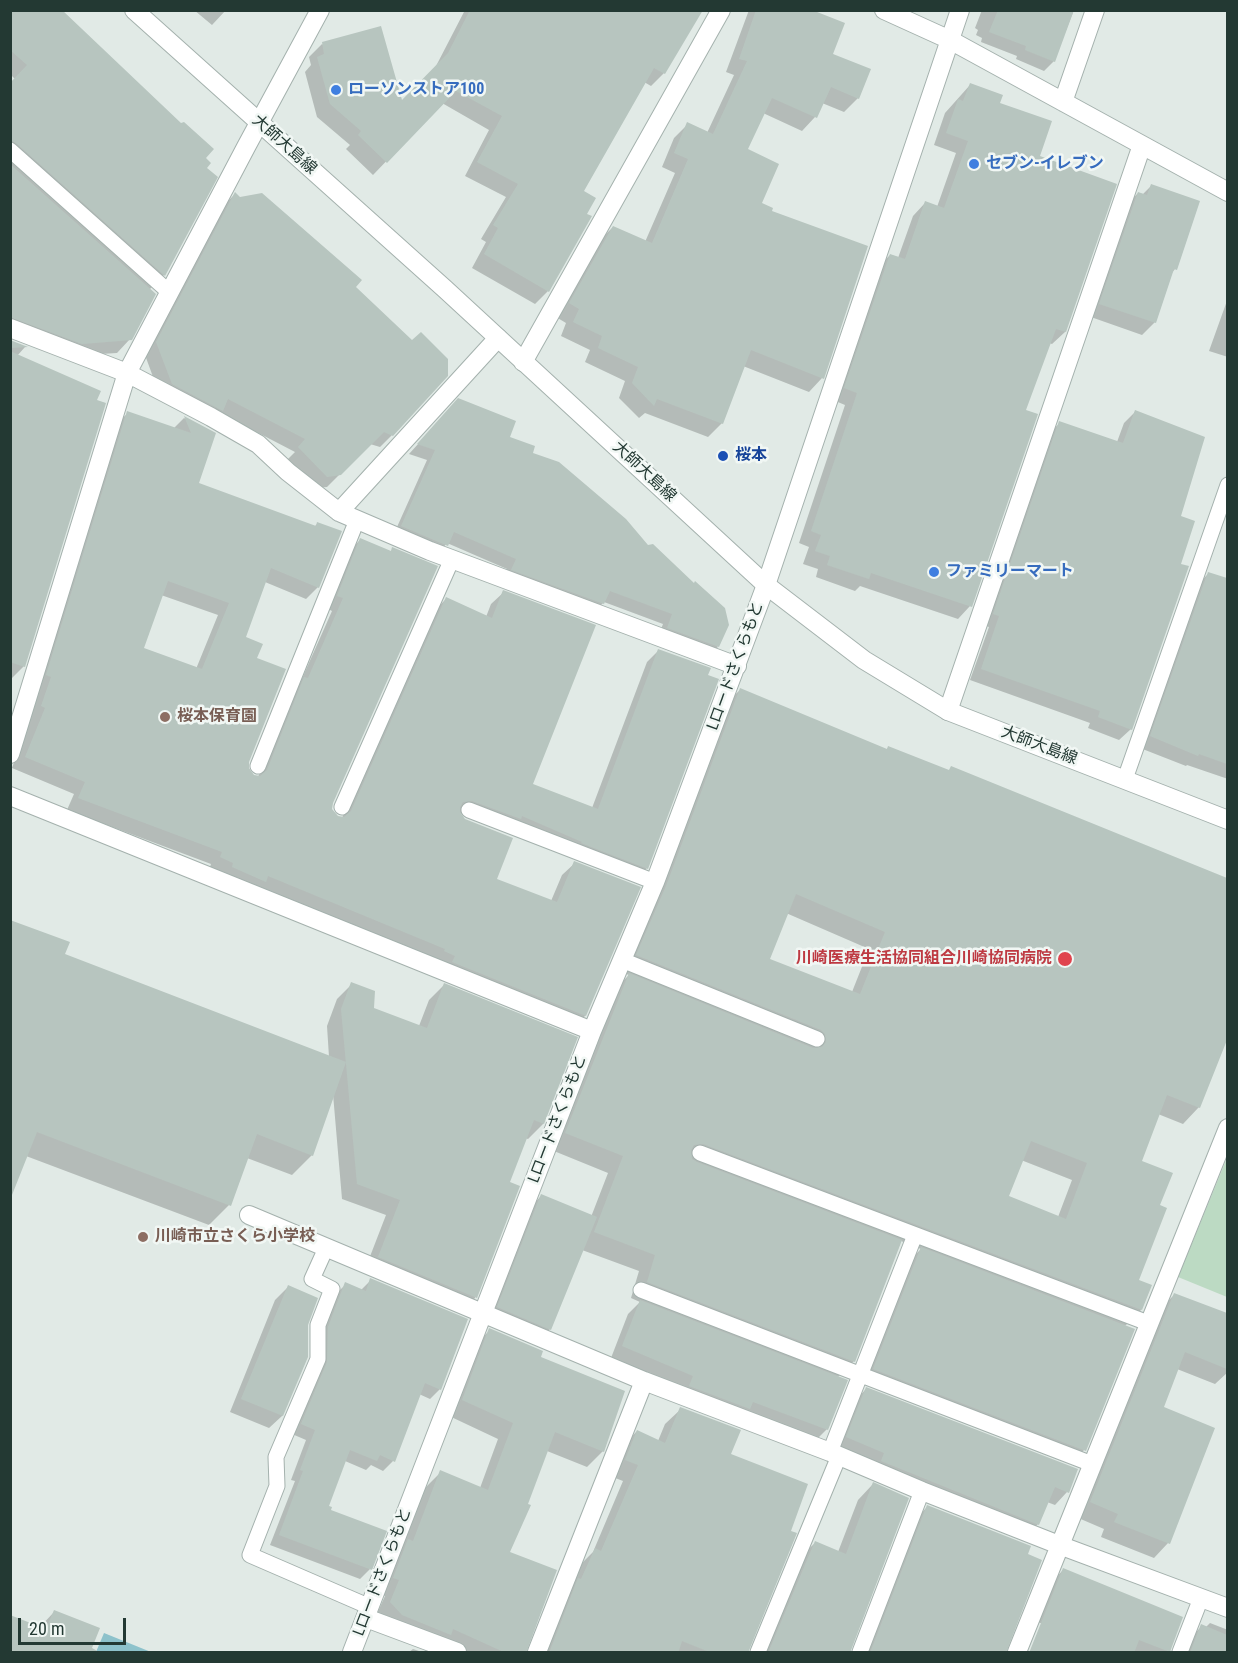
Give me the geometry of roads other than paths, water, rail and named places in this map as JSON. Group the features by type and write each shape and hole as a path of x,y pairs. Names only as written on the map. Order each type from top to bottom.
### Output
{"street":[{"name":"大師大島線","path":"134,10 498,338 766,585 864,660 948,711 1227,820"},
{"path":"10,754 128,373 320,10"},
{"path":"524,362 721,10"},
{"path":"884,10 950,40 1227,192"},
{"name":"Lロードさくらもと","path":"352,1653 592,1031 655,882 737,666 960,10"},
{"path":"1063,102 1095,10"},
{"path":"948,711 1142,145"},
{"path":"10,328 128,373 211,417 258,444 288,472 339,513 452,559 737,666"},
{"path":"339,513 498,338"},
{"path":"10,796 592,1031"},
{"path":"1017,1653 1227,1128"},
{"path":"249,1215 644,1381 834,1454 1059,1545 1227,1608"},
{"path":"537,1653 644,1381"},
{"path":"368,1612 457,1653"}],"lane":[{"path":"10,150 169,292"},
{"path":"1125,779 1227,484"},
{"path":"258,766 357,520"},
{"path":"342,807 452,559"},
{"path":"469,810 655,882"},
{"path":"622,960 817,1039"},
{"path":"700,1153 1148,1323"},
{"path":"758,1653 834,1454 859,1374 915,1234"},
{"path":"326,1248 312,1280 332,1288 318,1324 318,1359 276,1457 277,1486 250,1554 368,1612"},
{"path":"641,1290 1092,1464"},
{"path":"860,1653 922,1491"},
{"path":"1180,1653 1201,1598"}],"water":[{"path":"104,1633 151,1652 96,1652"}],"place":[{"name":"ローソンストア100","path":"336,90"},
{"name":"セブン-イレブン","path":"974,164"},
{"name":"桜本","path":"723,456"},
{"name":"ファミリーマート","path":"934,572"},
{"name":"桜本保育園","path":"165,717"},
{"name":"川崎医療生活協同組合川崎協同病院","path":"1065,959"},
{"name":"川崎市立さくら小学校","path":"143,1237"}]}
